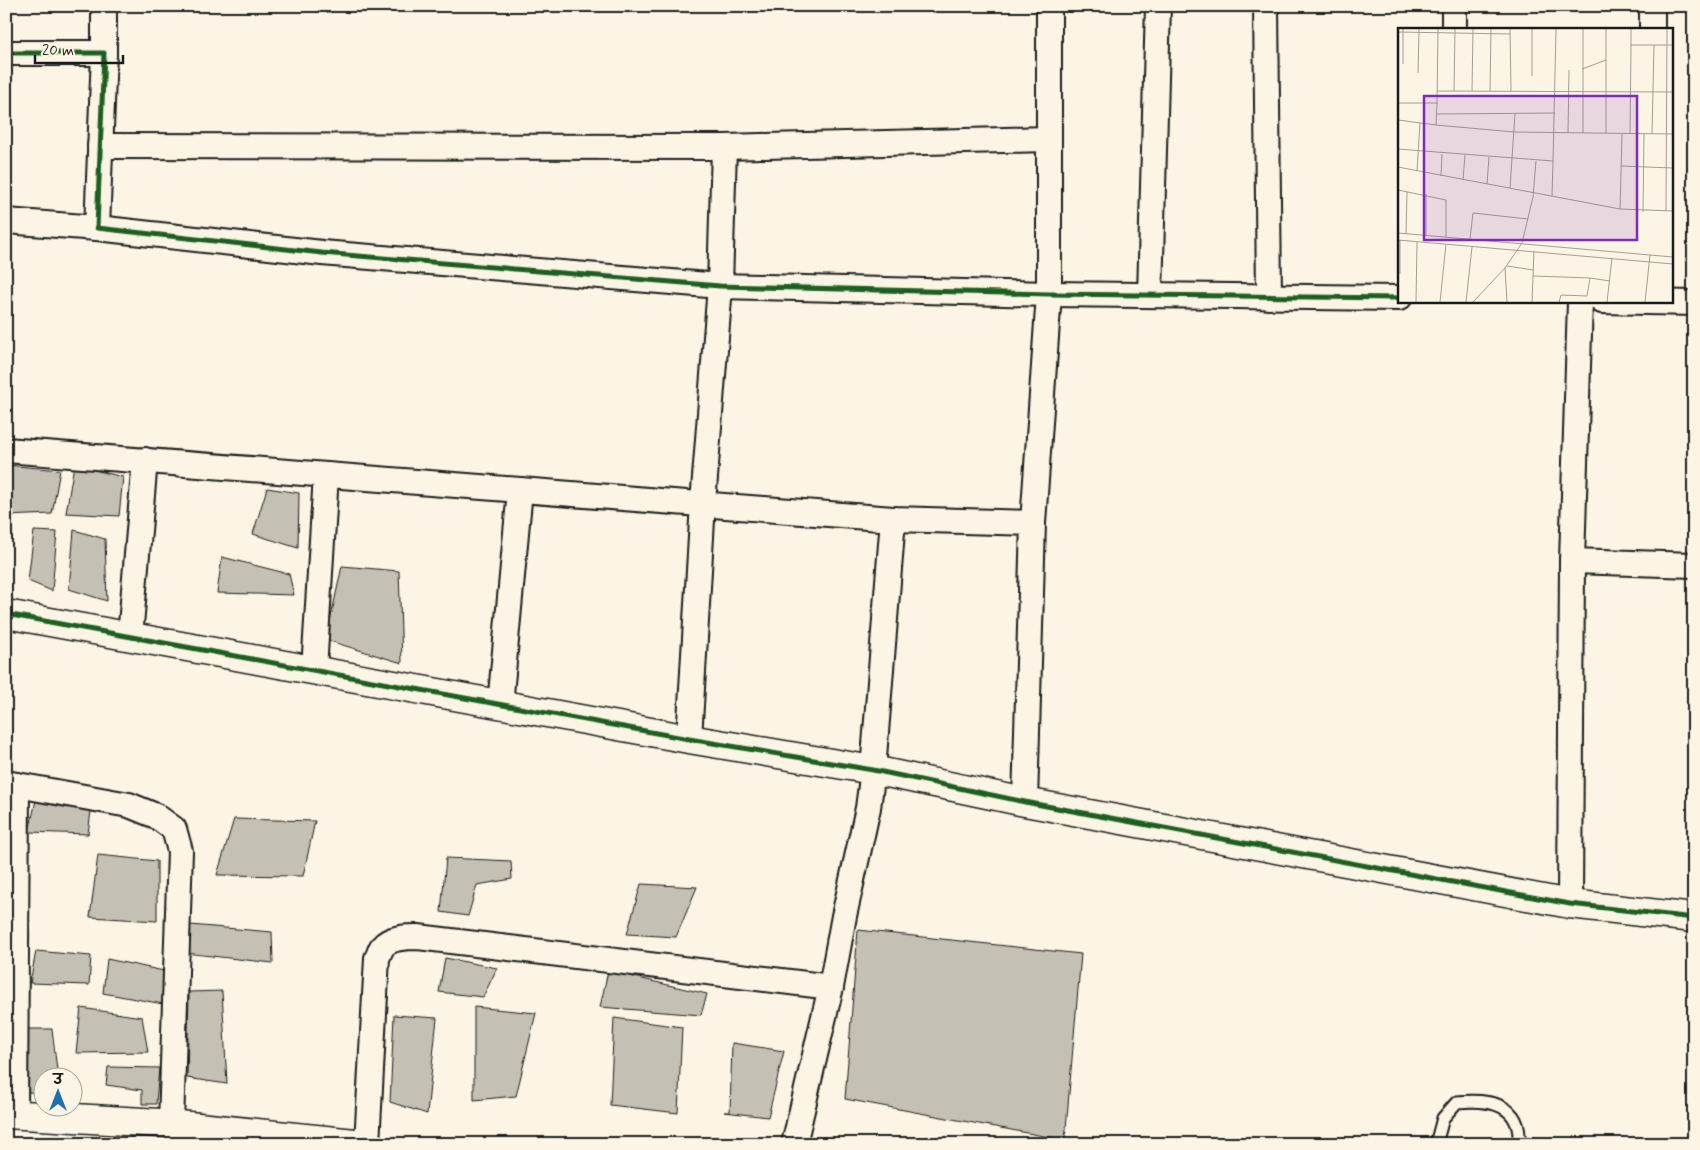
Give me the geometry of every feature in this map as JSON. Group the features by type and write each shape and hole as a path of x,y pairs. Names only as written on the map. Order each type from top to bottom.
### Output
{"street":[{"path":"97,228 104,54 104,6"},
{"path":"1025,802 1032,522 1048,294 1049,6"},
{"path":"1150,295 1158,6"},
{"path":"1266,6 1270,296"},
{"path":"1454,6 1454,28"},
{"path":"1652,6 1652,28"},
{"path":"6,53 104,54"},
{"path":"100,146 724,147 1048,139"},
{"path":"689,739 703,503 720,286 724,147"},
{"path":"6,221 97,228 322,253 720,286 1048,294 1398,298"},
{"path":"1570,904 1572,561 1580,302"},
{"path":"1650,302 1694,302"},
{"path":"6,450 893,519 1032,522"},
{"path":"130,637 145,460"},
{"path":"314,670 326,475"},
{"path":"500,705 520,490"},
{"path":"794,1144 831,987 844,916 868,808 874,770 893,519"},
{"path":"1572,561 1694,565"},
{"path":"6,614 689,739 874,770 1025,802 1570,904 1694,918"},
{"path":"171,1124 180,851 174,829 156,816 129,805 11,784 10,1114 171,1124 366,1144 377,958 383,946 392,940 406,937 831,987"}],"lane":[{"path":"1436,1144 1443,1118 1457,1102 1478,1100 1502,1106 1516,1118 1520,1132 1520,1144"}],"building":[{"path":"6,465 60,470 52,514 6,516"},
{"path":"74,465 123,477 119,516 66,513"},
{"path":"267,488 299,493 298,548 253,534"},
{"path":"74,530 105,539 107,601 69,589"},
{"path":"34,531 57,532 52,591 28,581"},
{"path":"222,557 289,574 294,595 217,593"},
{"path":"342,566 399,571 402,663 326,640"},
{"path":"36,800 91,811 88,834 29,832"},
{"path":"234,819 315,821 303,876 217,875"},
{"path":"98,855 157,861 157,921 90,917"},
{"path":"446,858 511,861 512,879 477,885 468,916 441,912"},
{"path":"641,884 697,887 676,937 627,934"},
{"path":"190,925 272,932 273,963 185,953"},
{"path":"858,930 1081,954 1065,1140 845,1099"},
{"path":"36,951 91,956 89,985 30,983"},
{"path":"445,958 497,968 483,997 439,992"},
{"path":"107,959 164,971 163,1004 103,993"},
{"path":"608,971 707,994 701,1015 600,1007"},
{"path":"222,991 227,1084 187,1078 189,992"},
{"path":"474,1007 536,1013 516,1096 474,1100"},
{"path":"81,1008 142,1017 148,1052 76,1053"},
{"path":"394,1015 437,1018 427,1114 390,1102"},
{"path":"614,1018 682,1027 678,1113 610,1105"},
{"path":"24,1029 52,1029 57,1068 32,1068 32,1092 28,1092"},
{"path":"732,1043 784,1051 768,1117 724,1112 730,1112"},
{"path":"108,1067 159,1068 156,1104 142,1104 142,1090 106,1085"}],"cycle path":[{"path":"6,53 104,53 97,228 322,253 720,286 1049,294 1398,298"},
{"path":"6,614 689,739 873,770 1025,802 1570,904 1694,918"}]}
